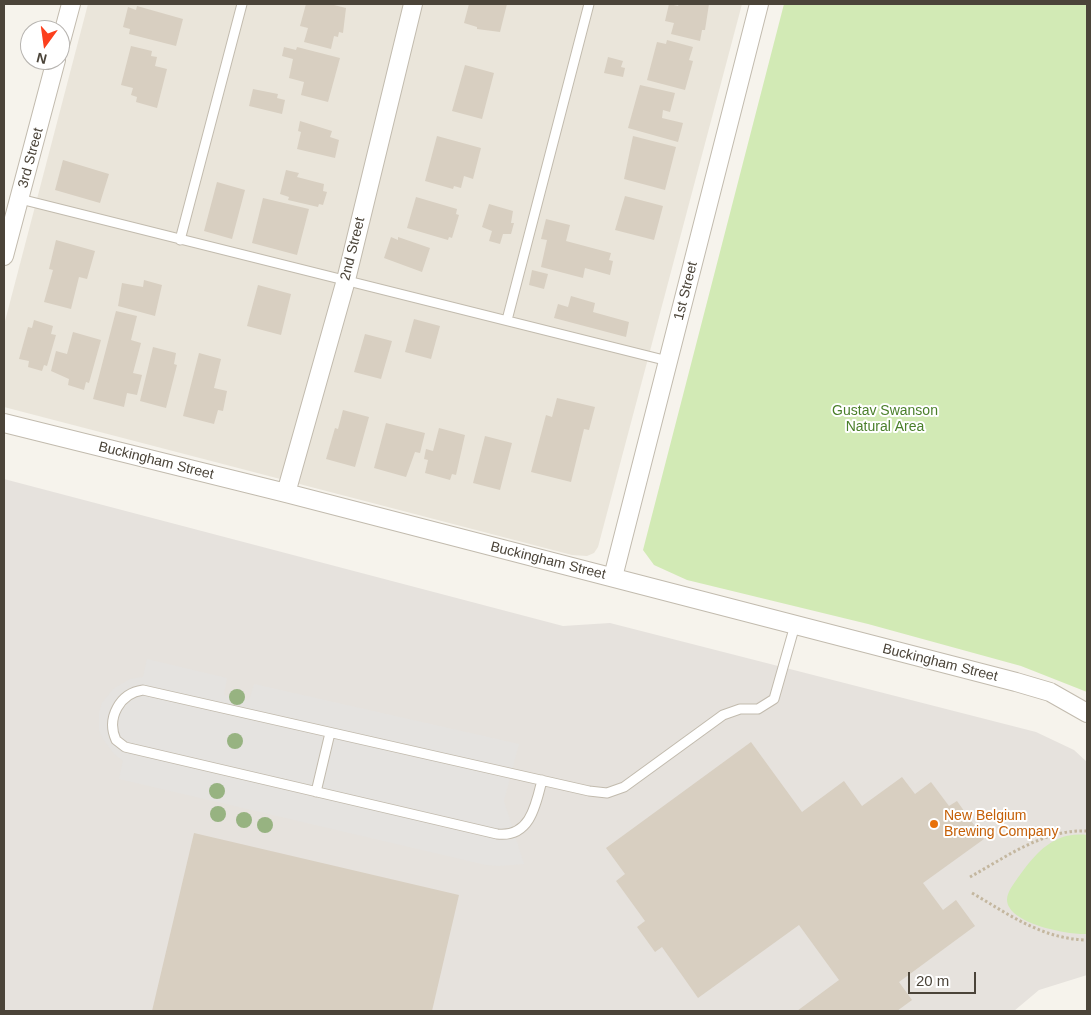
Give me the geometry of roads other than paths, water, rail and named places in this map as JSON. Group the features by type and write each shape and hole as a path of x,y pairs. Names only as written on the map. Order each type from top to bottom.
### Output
{"street":[{"path":"67,20 71,4"},
{"name":"2nd Street","path":"286,493 346,280 413,4"},
{"name":"1st Street","path":"613,577 759,4"},
{"name":"3rd Street","path":"4,256 53,70"},
{"name":"Buckingham Street","path":"4,423 286,493 1016,682 1050,692 1087,713"}],"lane":[{"path":"180,240 242,4"},
{"path":"507,320 589,4"},
{"path":"20,199 668,361"},
{"path":"542,780 531,819 518,830 506,835 125,747 119,744 113,733 114,717 124,697 134,691 143,690 607,793 624,787 723,715 740,709 758,709 774,699 795,625"},
{"path":"316,792 330,733"}],"place":[{"name":"New Belgium Brewing Company","path":"934,824"}],"park label":[{"name":"Gustav Swanson Natural Area","path":"885,420"}]}
